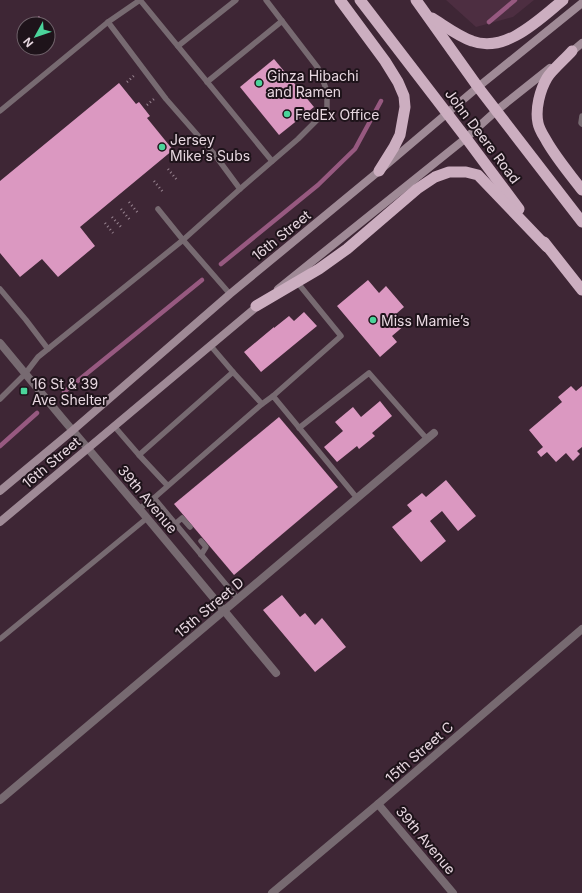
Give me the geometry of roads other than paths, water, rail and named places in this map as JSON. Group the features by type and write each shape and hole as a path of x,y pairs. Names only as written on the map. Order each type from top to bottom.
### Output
{"highway":[{"path":"340,0 385,61 398,82 404,96 405,107 400,135 379,171"},
{"name":"John Deere Road","path":"360,0 582,290"},
{"name":"John Deere Road","path":"416,0 478,87 582,222"},
{"path":"426,14 462,37 473,42 490,44 508,39 529,27 563,0"},
{"path":"572,51 547,77 538,106 537,116 542,134 582,190"},
{"path":"256,306 319,269 347,249 417,189 435,177 450,172 466,172 478,175 547,246"}],"main road":[{"name":"16th Street","path":"0,491 72,431 230,294 448,114 478,87 582,3"},
{"name":"16th Street","path":"0,522 256,306 582,43"}],"street":[{"name":"39th Avenue","path":"0,343 72,431 88,448 276,673"},
{"name":"15th Street D","path":"0,800 434,433"},
{"name":"15th Street C","path":"272,893 582,629"},
{"name":"39th Avenue","path":"378,804 453,893"}],"lane":[{"path":"0,111 108,22 140,0 272,161"},
{"path":"178,46 236,0"},
{"path":"0,398 25,374 38,357 183,240 298,139 327,110 327,91 318,68 266,0"},
{"path":"207,82 282,20"},
{"path":"108,22 166,99 215,155 240,189"},
{"path":"582,116 582,124"},
{"path":"158,209 230,294"},
{"path":"139,509 154,498 341,336 296,282"},
{"path":"0,289 48,349"},
{"path":"210,345 262,404"},
{"path":"139,455 233,372"},
{"path":"299,428 369,373 427,439"},
{"path":"273,396 357,498"},
{"path":"114,426 167,486"},
{"path":"154,498 238,599"},
{"path":"0,639 147,518"},
{"path":"175,524 182,518 190,527"},
{"path":"201,541 206,547 201,555"}],"waterway":[{"path":"489,22 515,0"},
{"path":"221,264 318,185 355,149 381,101"},
{"path":"64,392 202,280"},
{"path":"0,446 37,413"}],"place":[{"name":"Ginza Hibachi and Ramen","path":"259,83"},
{"name":"FedEx Office","path":"287,114"},
{"name":"Jersey Mike's Subs","path":"162,147"},
{"name":"Miss Mamie’s","path":"373,320"},
{"name":"16 St & 39 Ave Shelter","path":"24,391"}]}
